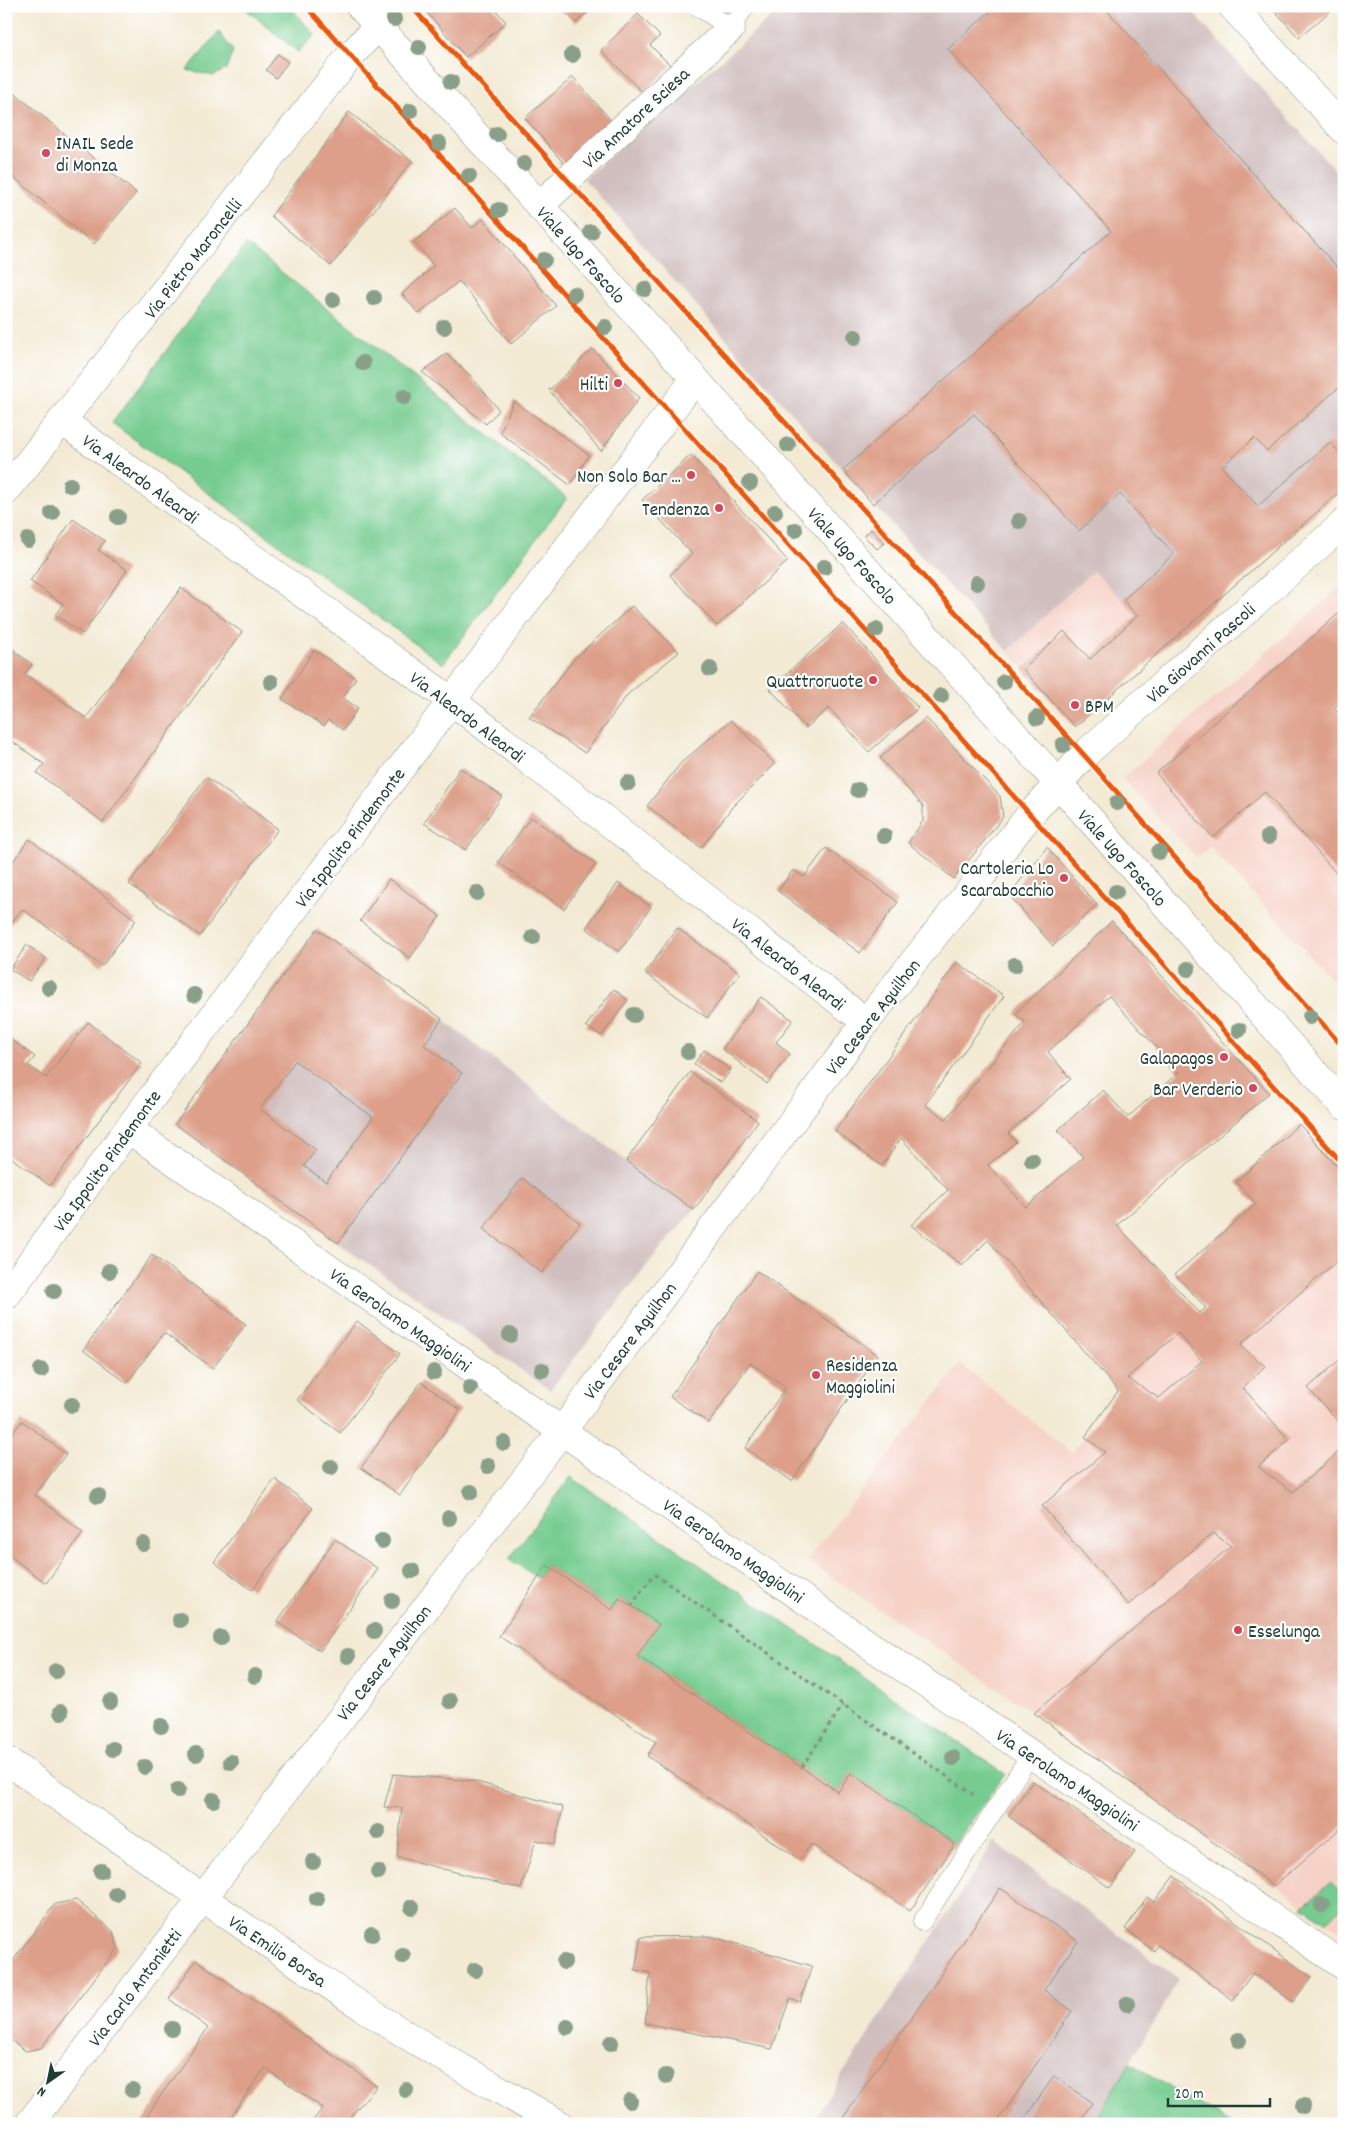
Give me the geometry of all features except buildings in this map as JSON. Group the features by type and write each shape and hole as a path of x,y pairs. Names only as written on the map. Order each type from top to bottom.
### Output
{"street":[{"name":"Viale Ugo Foscolo","path":"360,6 1058,783 1344,1106"},
{"path":"1232,6 1344,130"},
{"name":"Via Pietro Maroncelli","path":"6,491 350,56 378,26"},
{"name":"Via Amatore Sciesa","path":"539,206 730,28"},
{"name":"Via Ippolito Pindemonte","path":"6,1296 128,1129 695,379"},
{"name":"Via Aleardo Aleardi","path":"62,421 452,701 866,1022"},
{"name":"Via Giovanni Pascoli","path":"1058,783 1084,755 1344,523"},
{"name":"Via Cesare Aguilhon","path":"202,1898 562,1431 866,1022 1029,816 1058,783"},
{"name":"Via Gerolamo Maggiolini","path":"128,1129 868,1644 1344,1966"},
{"name":"Via Emilio Borsa","path":"6,1760 202,1898 365,2009 559,2124"},
{"name":"Via Carlo Antonietti","path":"29,2124 202,1898"}],"lane":[{"path":"696,6 730,28"},
{"name":"Via Amatore Sciesa","path":"730,28 746,6"},
{"path":"922,1922 1031,1754"}],"path":[{"path":"631,1606 654,1574 995,1810"},
{"path":"802,1767 843,1704"}],"shaded area":[{"path":"784,6 1187,6 1344,180 1344,458 1330,442 1258,506 1244,492 1123,600 1093,571 1008,651 873,504 584,179"},
{"path":"1330,442 1344,458 1344,488 1075,727 1008,651 1094,571 1245,492 1258,506"},
{"path":"1344,584 1344,993 1210,847 1196,857 1122,779"},
{"path":"317,929 442,1019 626,1161 694,1210 651,1260 550,1390 338,1243 175,1124"},
{"path":"1299,1124 1344,1174 1344,1934 1034,1713 807,1561 960,1364 1072,1453 1127,1378 1206,1308 1175,1274 1256,1204 1236,1182"},
{"path":"994,1842 1179,1979 1094,2124 810,2124"}],"green space":[{"path":"242,6 289,6 315,35 298,52"},
{"path":"219,32 233,51 226,69 213,76 187,70"},
{"path":"246,244 567,498 443,664 112,423"},
{"path":"571,1477 1005,1774 955,1844 851,1773 838,1792 637,1656 658,1624 620,1598 612,1610 547,1565 538,1578 509,1559"},
{"path":"1331,1882 1344,1896 1344,1906 1326,1922 1302,1906"},
{"path":"1130,2063 1232,2124 1094,2124"}],"cycle path":[{"path":"306,6 1344,1165"},
{"path":"411,6 1084,755 1344,1048"}],"place":[{"name":"INAIL Sede di Monza","path":"46,153"},
{"name":"Hilti","path":"618,383"},
{"name":"Non Solo Bar ...","path":"691,475"},
{"name":"Tendenza","path":"719,508"},
{"name":"Quattroruote","path":"873,680"},
{"name":"BPM","path":"1075,705"},
{"name":"Cartoleria Lo Scarabocchio","path":"1064,878"},
{"name":"Galapagos","path":"1224,1057"},
{"name":"Bar Verderio","path":"1253,1088"},
{"name":"Residenza Maggiolini","path":"816,1375"},
{"name":"Esselunga","path":"1238,1630"}]}
